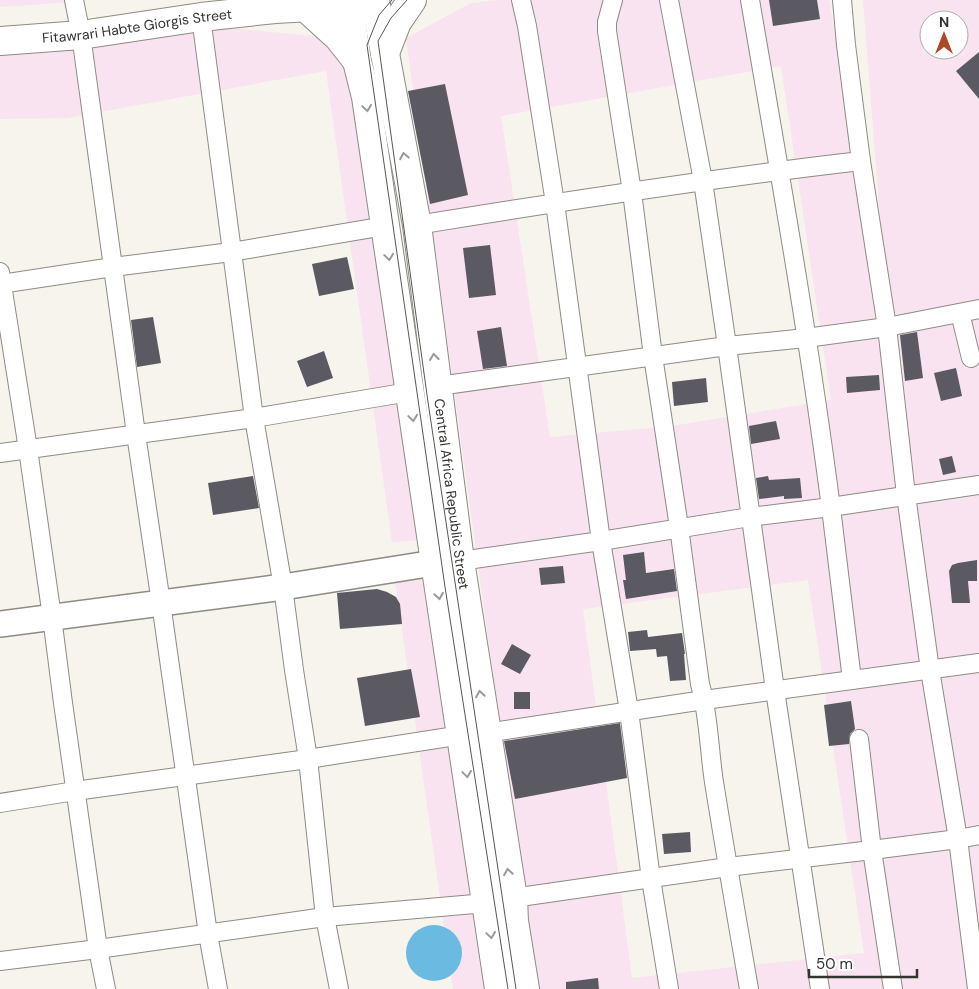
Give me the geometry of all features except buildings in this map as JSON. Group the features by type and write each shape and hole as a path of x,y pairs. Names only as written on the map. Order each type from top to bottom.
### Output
{"main road":[{"path":"385,53 397,22 412,0"},
{"name":"Central Africa Republic Street","path":"368,2 385,53 417,225 438,386 447,562"},
{"name":"Central Africa Republic Street","path":"368,2 357,61 366,97 409,392 447,562 474,734 512,898 525,989"},
{"name":"Fitawrari Habte Giorgis Street","path":"0,42 78,18 202,8 306,8 368,2"},
{"path":"306,8 339,38 357,61"},
{"path":"0,23 78,18"},
{"name":"Central Africa Republic Street","path":"474,734 486,903 499,989"}],"street":[{"path":"521,0 556,203 601,540 629,711 651,879 670,989"},
{"path":"613,0 607,22 607,31 632,192 653,356 700,684 704,700 712,770 749,989"},
{"path":"669,0 703,181 774,690 820,989"},
{"path":"750,0 780,170 806,338 831,507 852,680"},
{"path":"842,0 861,161 887,327 906,495 930,670 958,839 977,989"},
{"path":"202,8 231,252 254,418 283,586 308,759 326,917 339,989"},
{"path":"78,18 208,934 218,989"},
{"path":"417,225 703,181 861,161"},
{"path":"106,989 98,949 62,703 28,449 1,280 231,252 385,226"},
{"path":"438,386 727,346 887,327 979,309"},
{"path":"960,313 971,358"},
{"path":"0,453 254,418 409,392"},
{"path":"0,624 283,586 679,527 979,485"},
{"path":"0,803 774,690 979,664"},
{"path":"859,739 872,850 893,989"},
{"path":"512,898 728,867 979,835"},
{"path":"0,961 326,917 486,903"}],"shaded area":[{"path":"0,0 71,0 71,2 0,7"},
{"path":"498,0 829,0 888,321 863,0 979,0 979,989 536,989 406,38 471,3","holes":["781,66 831,400 672,426 550,437 501,116","808,580 864,953 632,978 583,609"]},
{"path":"219,27 345,39 423,540 392,542 326,71 67,118 0,119 0,51"},
{"path":"432,573 494,989 453,989 395,580"}],"water":[{"path":"429,925 439,925 454,933 460,942 462,953 460,964 454,973 439,981 429,981 418,976 411,969 406,958 406,948 411,937 418,930"}],"tram line":[{"path":"392,0 379,15 367,45 445,587 508,989"},
{"path":"407,0 391,18 378,41 428,402 516,989"}]}
